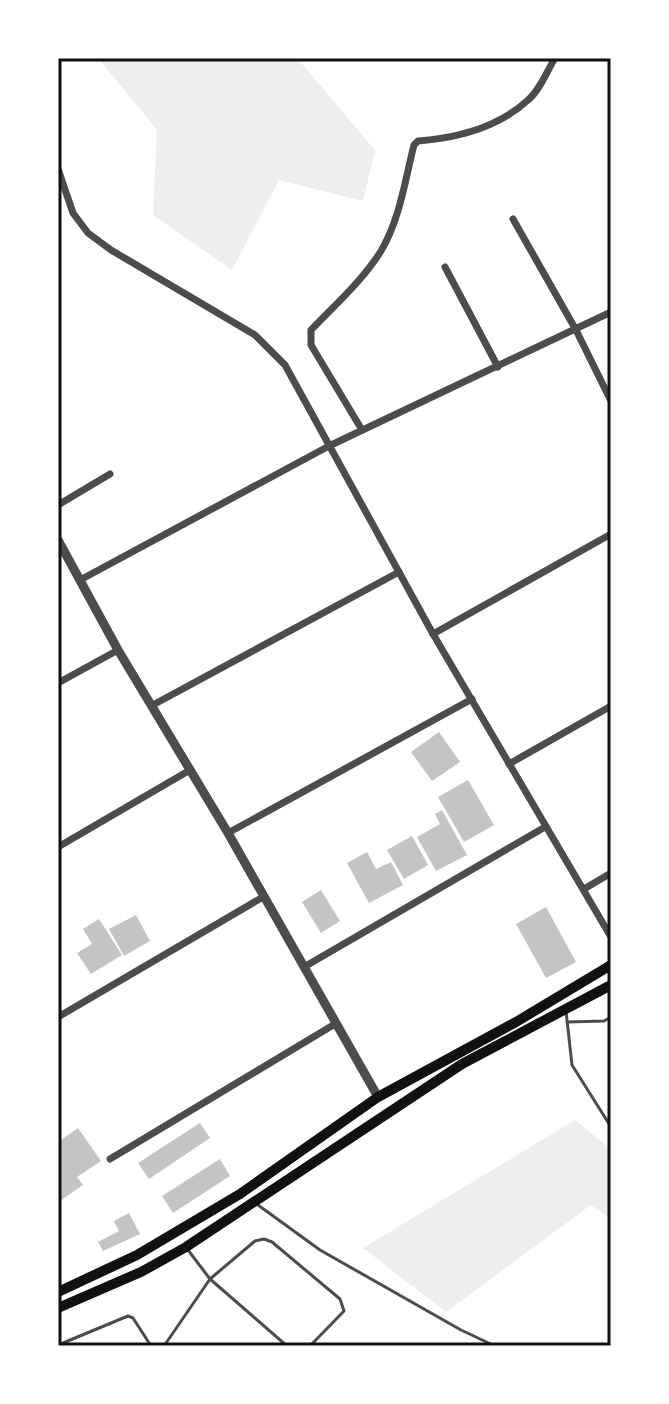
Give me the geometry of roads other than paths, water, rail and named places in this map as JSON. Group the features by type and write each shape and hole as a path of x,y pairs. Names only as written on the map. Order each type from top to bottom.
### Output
{"main road":[{"path":"60,1288 137,1255 240,1194 378,1097 516,1022 611,965"},
{"path":"58,1308 141,1272 186,1247 462,1064 611,985"}],"street":[{"path":"362,430 311,345 311,330 367,270 382,249 399,208 414,145 418,141 480,130 501,119 530,99 555,58"},
{"path":"58,169 73,213 88,233 266,344 285,365 433,634 611,937"},
{"path":"513,219 576,330 611,401"},
{"path":"445,267 498,367"},
{"path":"80,580 329,446 611,312"},
{"path":"58,505 110,474"},
{"path":"433,634 611,534"},
{"path":"58,540 118,650 228,833 378,1097"},
{"path":"151,706 399,572"},
{"path":"58,683 118,650"},
{"path":"228,833 472,699"},
{"path":"509,764 611,706"},
{"path":"58,847 190,770"},
{"path":"304,967 545,827"},
{"path":"584,889 611,873"},
{"path":"58,1017 263,897"},
{"path":"110,1159 335,1024"}],"lane":[{"path":"566,1008 572,1065 611,1127"},
{"path":"567,1022 604,1021 611,1017"},
{"path":"255,1201 320,1250 495,1346"},
{"path":"164,1346 210,1279 255,1241 264,1239 272,1242 343,1304 344,1311 310,1346"},
{"path":"186,1247 210,1279 287,1346"},
{"path":"63,1343 128,1316 133,1318 151,1346"}]}
